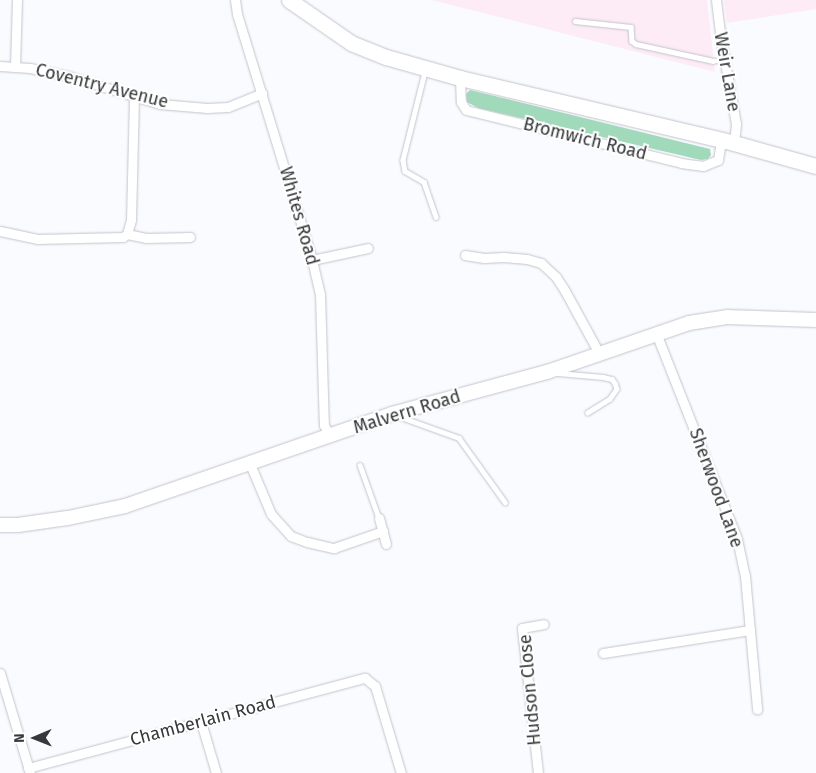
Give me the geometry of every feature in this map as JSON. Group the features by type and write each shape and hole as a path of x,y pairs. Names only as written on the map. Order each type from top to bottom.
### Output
{"main road":[{"name":"Bromwich Road","path":"290,0 352,43 386,57 460,78 727,142 816,166"},
{"name":"Malvern Road","path":"0,525 18,525 68,518 125,506 330,437 392,414 547,372 600,355 656,333 707,318 754,317 816,320"}],"street":[{"path":"15,66 16,0"},
{"name":"Whites Road","path":"235,0 312,260 321,307 324,425 330,437"},
{"name":"Weir Lane","path":"716,0 736,124 727,142"},
{"name":"Coventry Avenue","path":"0,66 15,66 68,76 160,104 207,108 228,107 262,94"},
{"name":"Bromwich Road","path":"460,78 460,102 466,110 672,160 704,166 718,160 727,142"},
{"path":"127,234 131,220 134,96"},
{"path":"0,231 37,238 123,237 127,234 146,238 190,237"},
{"path":"312,260 368,248"},
{"path":"465,255 484,258 527,259 541,263 556,277 565,291 600,355"},
{"name":"Sherwood Lane","path":"656,333 737,539 745,576 757,709"},
{"path":"250,464 271,514 291,536 334,548 383,531"},
{"path":"378,518 386,544"},
{"name":"Hudson Close","path":"538,773 522,628 544,624"},
{"path":"603,653 750,630"},
{"path":"0,673 29,770"},
{"name":"Chamberlain Road","path":"29,770 359,678 369,679 376,686 401,773"},
{"path":"201,722 216,773"}],"lane":[{"path":"576,21 632,27 632,41 636,44 713,61 725,61"},
{"path":"426,68 403,160 404,170 424,182 436,217"},
{"path":"547,372 591,375 612,379 617,389 615,393 604,404 588,413"},
{"path":"392,414 459,438 505,502"},
{"path":"360,464 378,518"}],"shaded area":[{"path":"432,0 707,0 715,72"},
{"path":"724,0 816,0 816,9 727,23"}],"green space":[{"path":"470,90 710,149 711,155 708,159 701,160 478,108 467,102 466,94"}]}
